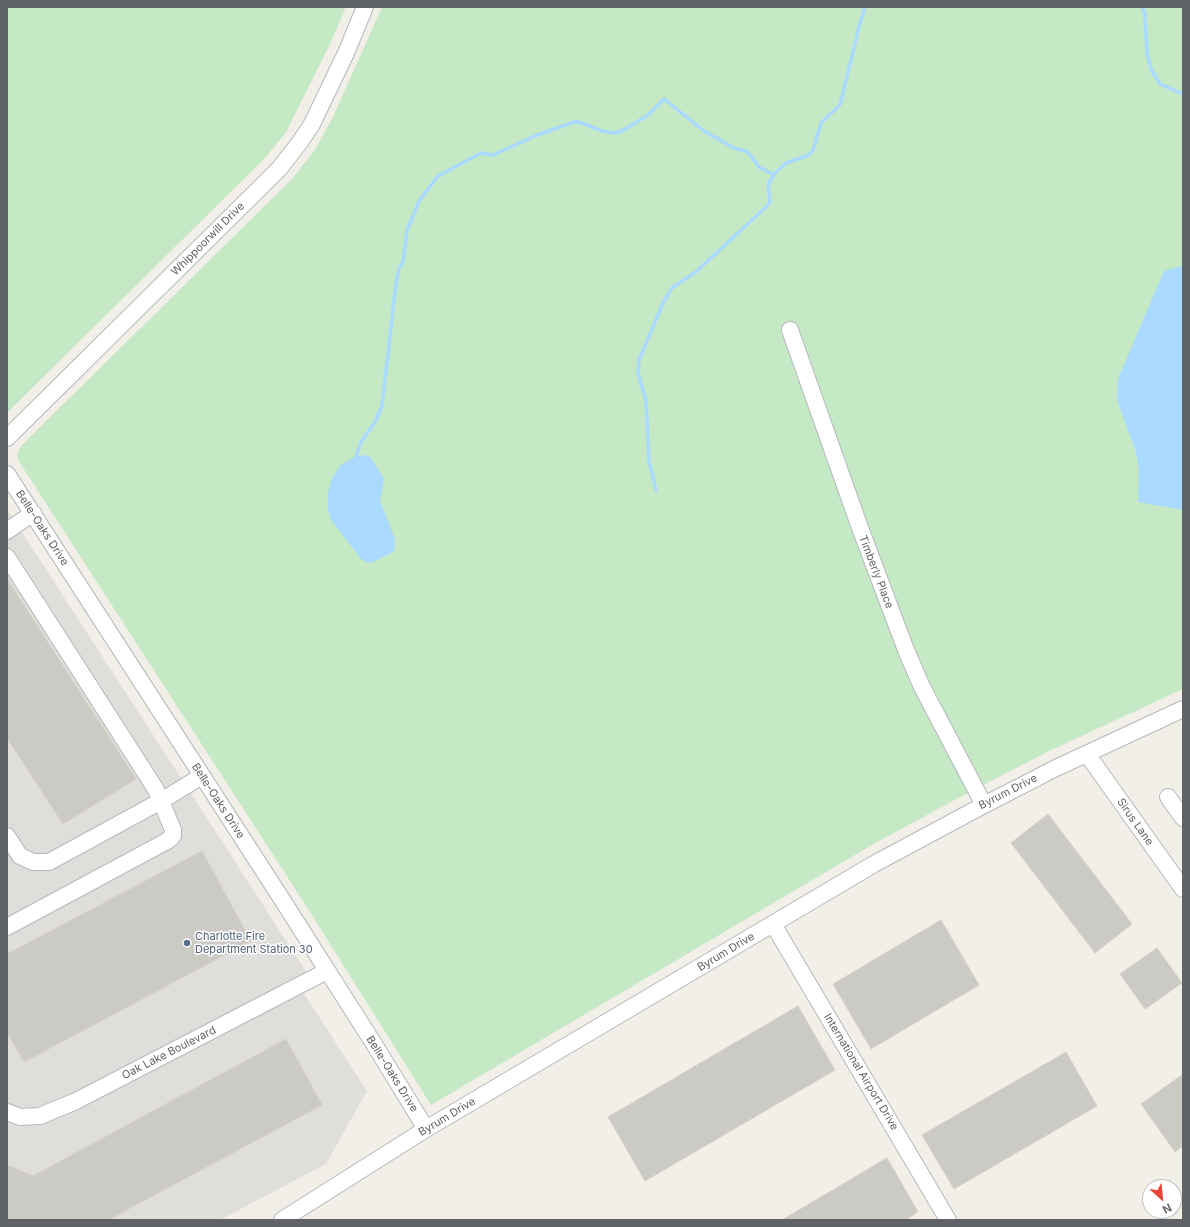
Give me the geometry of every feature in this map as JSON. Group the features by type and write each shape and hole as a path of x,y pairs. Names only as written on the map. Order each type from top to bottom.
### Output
{"street":[{"name":"Whippoorwill Drive","path":"7,438 279,169 312,124 346,53 365,7"},
{"name":"Timberly Place","path":"790,330 859,525 906,650 922,687 984,804"},
{"name":"Belle-Oaks Drive","path":"7,474 374,1044 426,1129"},
{"path":"7,531 33,513"},
{"path":"7,557 155,788 173,830 173,836 166,841 7,927"},
{"name":"Byrum Drive","path":"282,1220 426,1129 874,864 984,804 1056,768 1183,709"},
{"name":"Sirus Lane","path":"1086,754 1183,889"},
{"path":"7,836 20,856 33,862 49,862 161,801 202,776"},
{"path":"1168,797 1183,818"},
{"name":"International Airport Drive","path":"773,924 948,1220"},
{"name":"Oak Lake Boulevard","path":"7,1112 20,1117 40,1116 76,1101 327,971"}],"shaded area":[{"path":"7,509 307,973 303,992 367,1091 326,1164 220,1220 7,1220"}],"green space":[{"path":"7,7 346,7 329,46 286,132 266,157 7,413"},
{"path":"382,7 1183,7 1183,689 1049,751 870,846 431,1105 303,901 18,460 17,453 23,444 291,180 314,151 333,117"}],"water":[{"path":"1182,266 1183,510 1138,502 1139,471 1136,452 1117,400 1118,379 1164,271"},
{"path":"365,455 371,458 384,479 380,500 395,539 395,548 393,552 371,563 361,559 331,520 328,509 328,493 332,478 340,466 356,456"}],"building":[{"path":"7,579 136,779 63,824 7,738"},
{"path":"1048,814 1132,924 1095,953 1011,843"},
{"path":"202,851 251,941 24,1062 7,1032 7,954"},
{"path":"941,920 979,985 871,1049 833,984"},
{"path":"1157,948 1182,983 1145,1009 1120,974"},
{"path":"798,1006 835,1070 645,1181 608,1117"},
{"path":"286,1039 322,1105 108,1220 7,1220 7,1165 33,1176"},
{"path":"1066,1052 1097,1106 954,1189 922,1135"},
{"path":"1183,1074 1183,1146 1175,1152 1141,1104"},
{"path":"887,1158 918,1212 905,1220 782,1220"}],"waterway":[{"path":"656,490 649,461 646,401 638,373 639,360 663,303 672,288 697,271 767,206 770,202 768,184 776,172 786,163 809,155 813,150 821,123 840,105 865,7"},
{"path":"1142,7 1145,15 1147,54 1151,69 1160,84 1183,94"},
{"path":"356,456 361,442 375,422 382,406 396,283 399,269 403,261 407,231 419,201 438,176 481,153 493,155 535,136 574,122 579,122 602,131 615,133 622,131 648,115 664,99 704,131 734,148 748,152 759,167 774,175"}],"place":[{"name":"Charlotte Fire Department Station 30","path":"187,943"}]}
